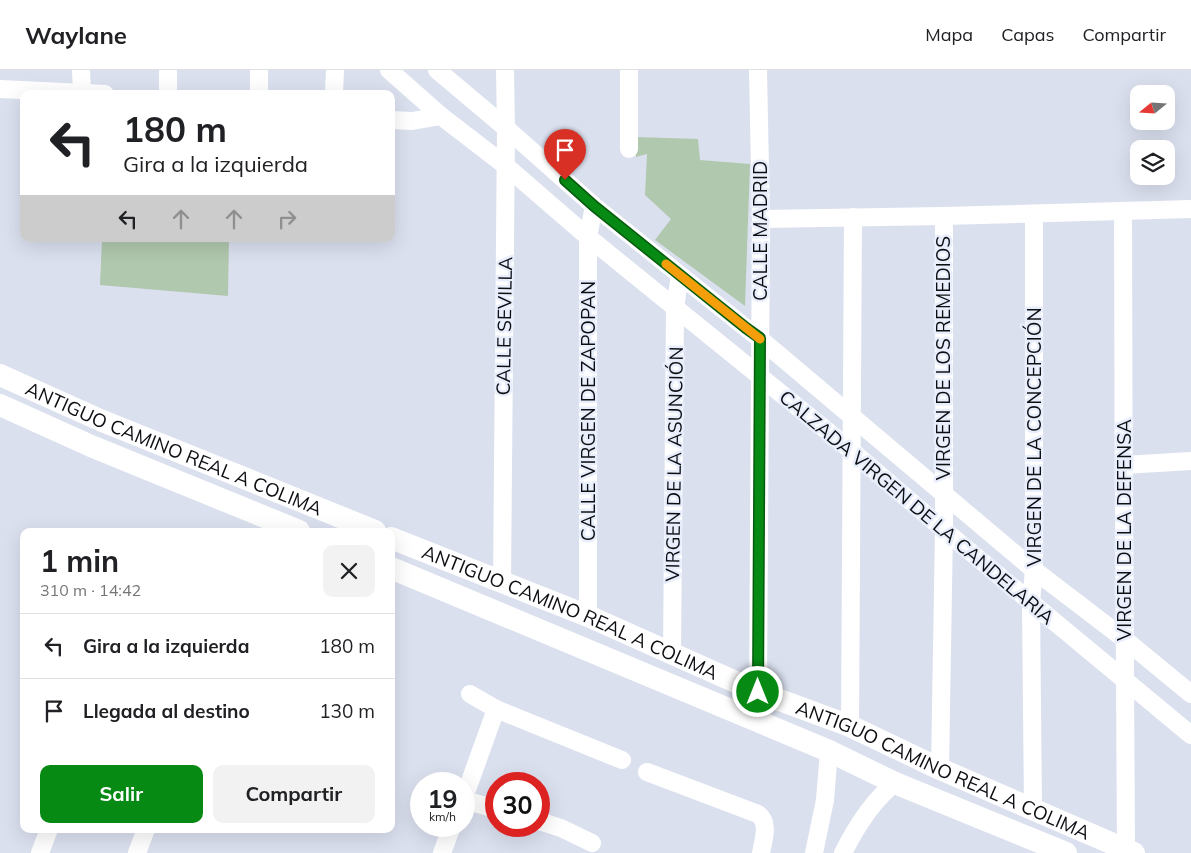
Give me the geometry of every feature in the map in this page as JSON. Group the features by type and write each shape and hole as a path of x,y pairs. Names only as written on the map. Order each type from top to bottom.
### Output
{"main road":[{"name":"ANTIGUO CAMINO REAL A COLIMA","path":"0,375 100,420 369,528"},
{"name":"ANTIGUO CAMINO REAL A COLIMA","path":"0,405 268,526 280,528"},
{"name":"ANTIGUO CAMINO REAL A COLIMA","path":"395,540 588,616 758,692 850,726 940,769 1130,851"},
{"name":"ANTIGUO CAMINO REAL A COLIMA","path":"395,570 829,751 896,783 1066,853"}],"street":[{"path":"82,70 82,90"},
{"path":"168,70 168,90"},
{"path":"259,70 259,90"},
{"path":"334,90 335,70"},
{"name":"CALZADA VIRGEN DE LA CANDELARIA","path":"389,70 441,116 506,166 588,237 852,451 1191,735"},
{"name":"CALZADA VIRGEN DE LA CANDELARIA","path":"437,70 594,206 760,338 1034,570 1123,638 1191,694"},
{"name":"CALLE SEVILLA","path":"502,582 506,166 505,70"},
{"path":"629,70 629,149"},
{"name":"CALLE MADRID","path":"758,70 761,219 758,692"},
{"path":"0,89 20,90"},
{"path":"395,120 412,121 441,116"},
{"name":"CALLE VIRGEN DE ZAPOPAN","path":"588,616 588,237 594,206"},
{"path":"761,219 1191,209"},
{"name":"VIRGEN DE LA DEFENSA","path":"1123,211 1123,678 1130,851"},
{"name":"VIRGEN DE LA CONCEPCIÓN","path":"1033,810 1031,602 1034,570 1034,214"},
{"name":"VIRGEN DE LOS REMEDIOS","path":"940,769 944,530 944,216"},
{"path":"850,726 853,217"},
{"name":"VIRGEN DE LA ASUNCIÓN","path":"672,653 675,308 680,275"},
{"path":"1124,465 1191,461"},
{"path":"470,694 496,709 622,760"},
{"path":"474,772 496,709"},
{"path":"814,853 825,800 829,751"},
{"path":"647,772 758,814 763,818 766,826 761,853"},
{"path":"843,853 871,805 883,792 896,783"},
{"path":"550,824 592,843"},
{"path":"40,853 48,833"},
{"path":"137,853 144,833"},
{"path":"442,853 448,837"}],"green space":[{"path":"636,137 698,139 700,160 750,164 745,306 655,240 671,219 645,195 647,154 636,157"},
{"path":"102,242 229,242 228,296 100,285"}],"slow traffic":[{"path":"666,264 760,339"}],"route":[{"path":"565,180 594,206 760,338 758,692"}]}
